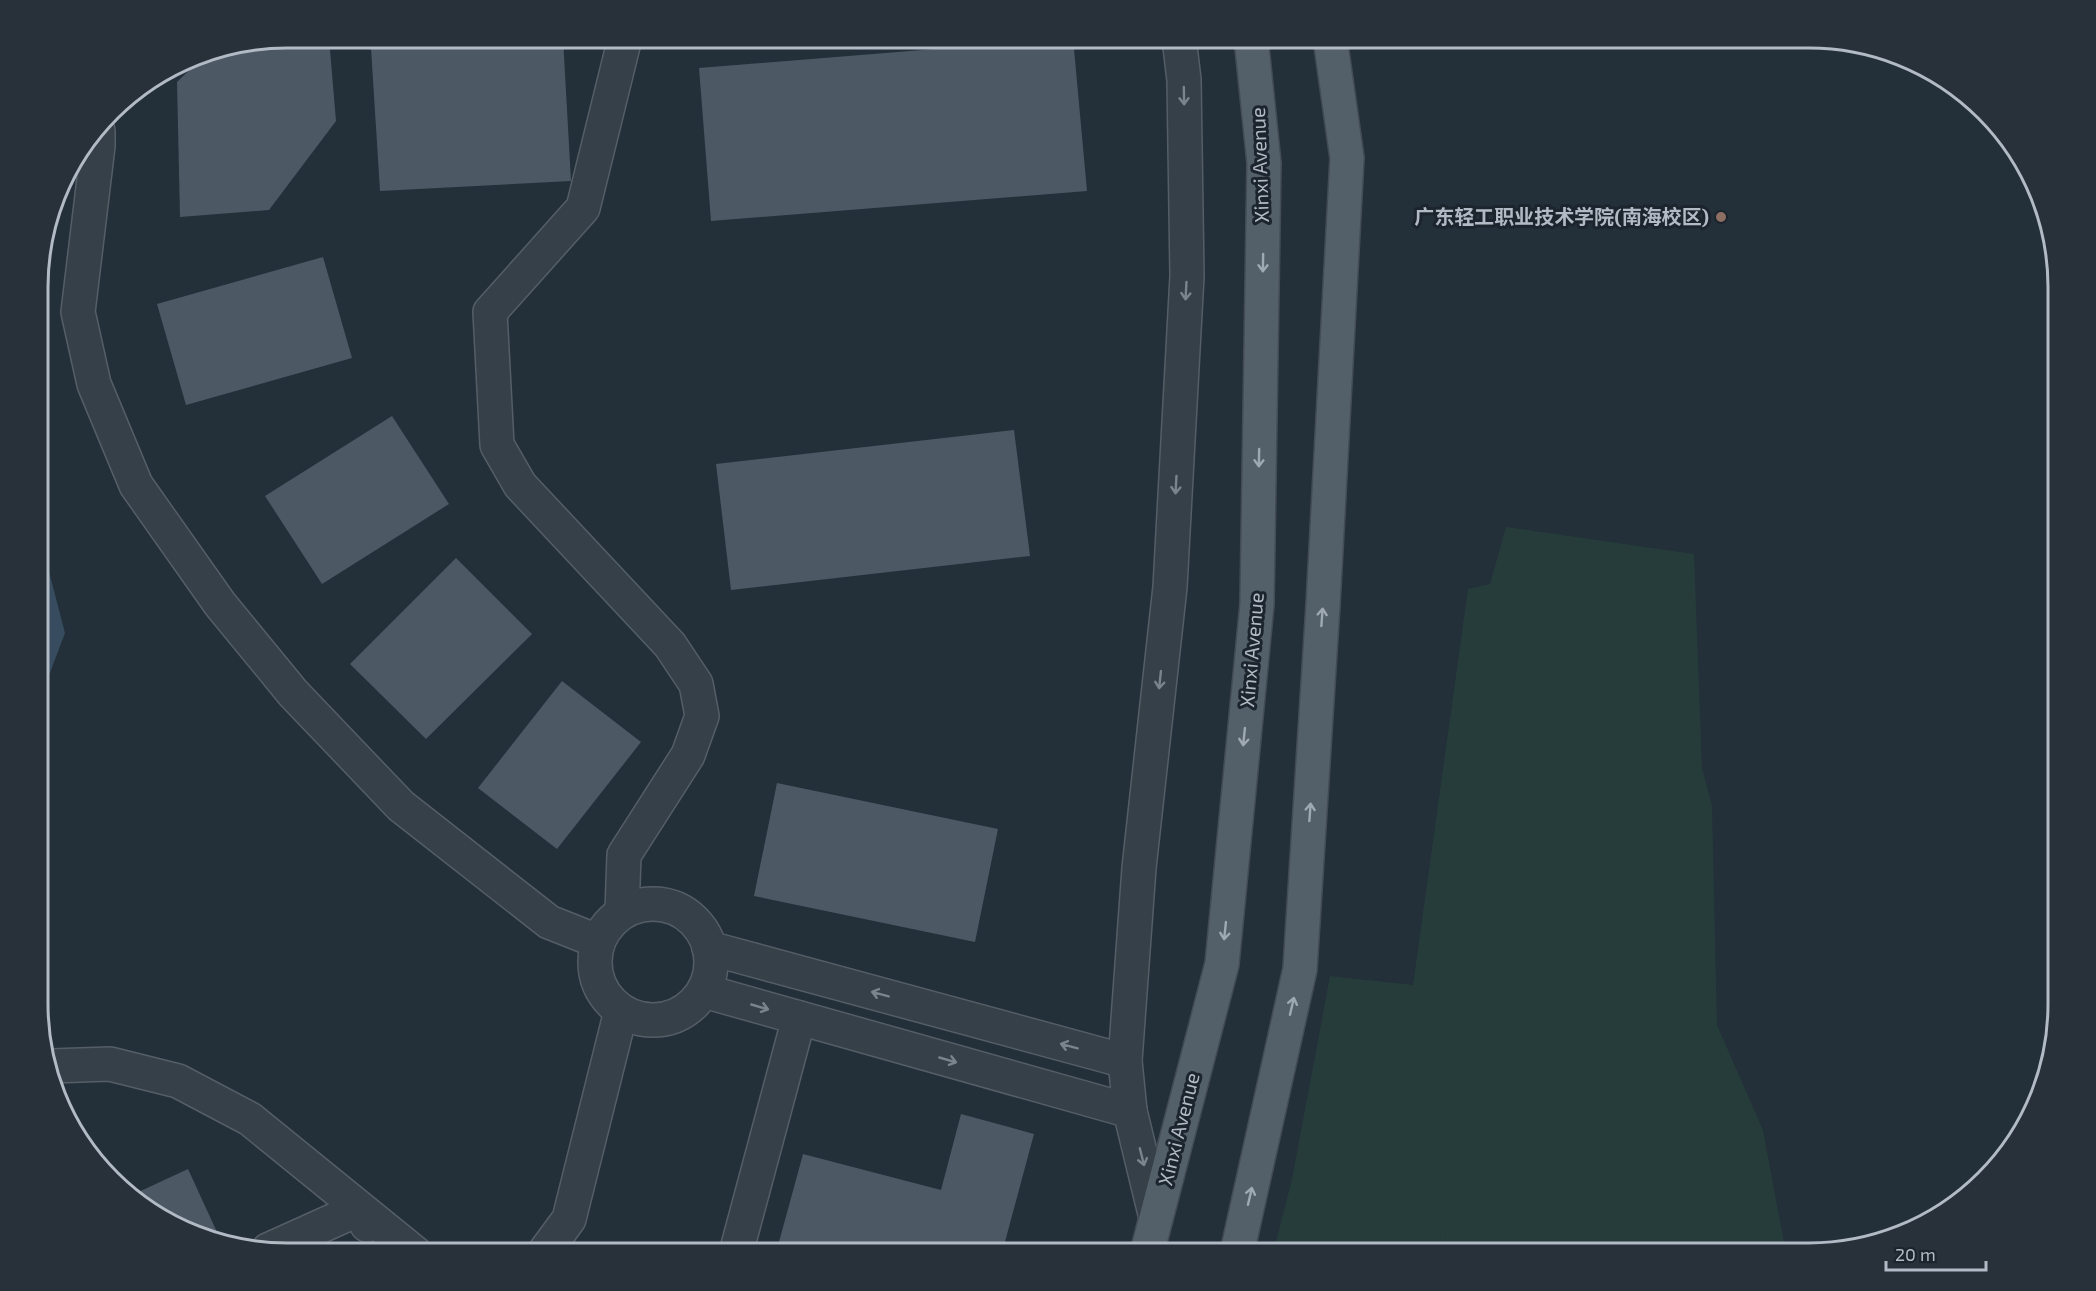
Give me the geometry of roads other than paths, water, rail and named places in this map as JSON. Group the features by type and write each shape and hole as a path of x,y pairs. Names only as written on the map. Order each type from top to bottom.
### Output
{"main road":[{"name":"Xinxi Avenue","path":"1150,1243 1222,964 1257,604 1264,163 1252,48"},
{"path":"1239,1243 1300,969 1347,158 1331,48"}],"street":[{"path":"622,911 624,855 688,755 702,717 696,684 670,645 520,485 497,444 490,312 583,208 623,48"},
{"path":"1156,1218 1130,1111 1125,1061 1139,868 1171,576 1187,276 1184,80 1180,48"},
{"path":"98,141 78,312 94,384 136,485 220,604 293,693 401,806 549,922 597,941"},
{"path":"661,904 679,909 695,922 704,935 711,955 711,974 704,991 692,1006 676,1016 658,1020 638,1019 621,1011 607,998 597,980 594,961 597,941 607,924 622,911 638,905 661,904"},
{"path":"708,948 1125,1061"},
{"path":"704,991 1130,1111"},
{"path":"551,1243 568,1219 621,1011"},
{"path":"739,1243 799,1018"},
{"path":"56,1066 110,1064 178,1081 250,1119 402,1243"},
{"path":"283,1243 359,1209"},
{"path":"359,1209 375,1243"}],"water":[{"path":"48,568 65,633 48,678"}],"place":[{"name":"广东轻工职业技术学院(南海校区)","path":"1721,217"}]}
